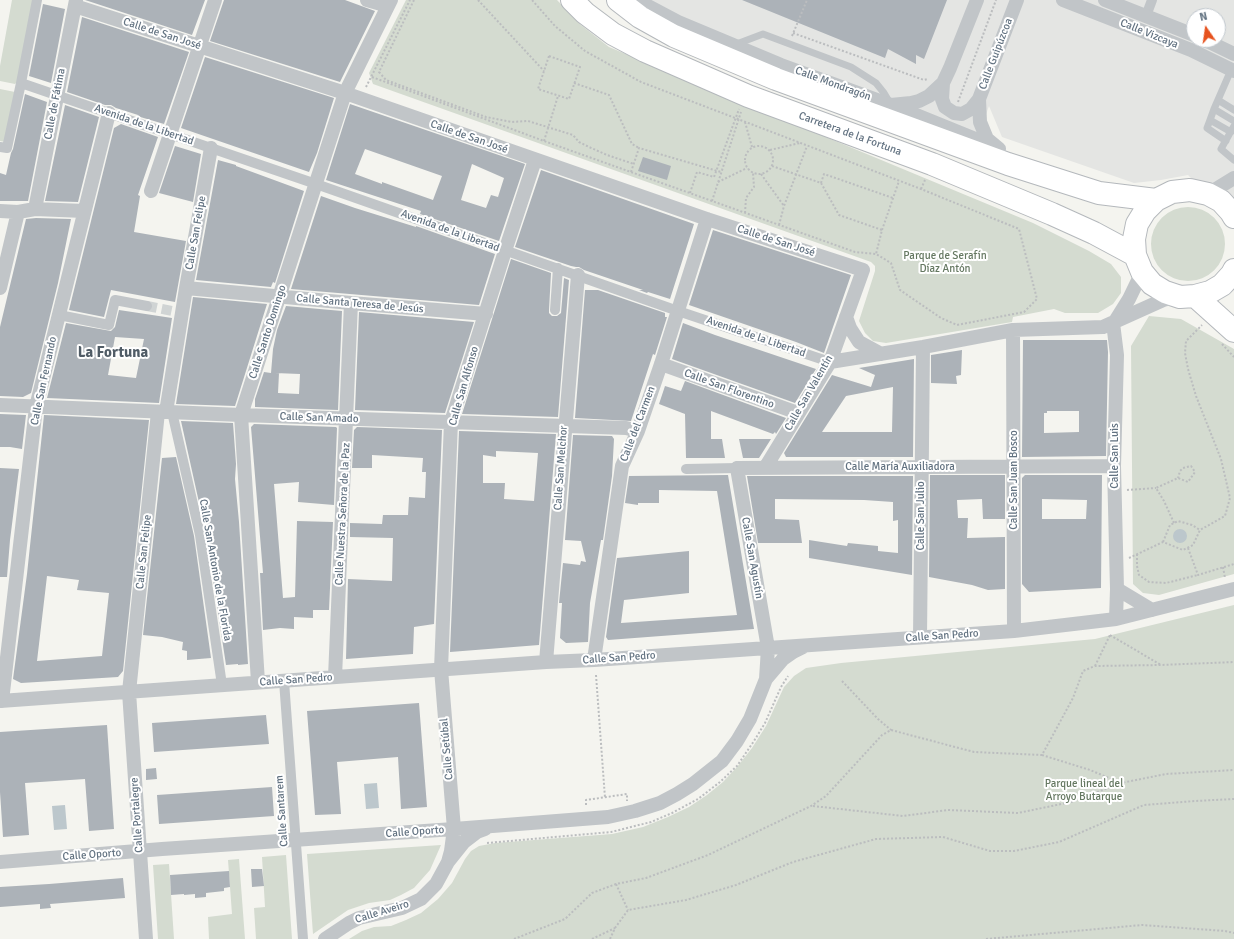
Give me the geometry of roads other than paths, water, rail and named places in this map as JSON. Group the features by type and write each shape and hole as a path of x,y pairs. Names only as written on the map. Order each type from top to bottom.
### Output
{"main road":[{"name":"Carretera de la Fortuna","path":"572,0 585,13 613,34 645,51 744,94 932,164 1094,233 1138,264 1152,284 1165,292 1188,296"},
{"path":"618,0 640,17 681,39 776,79 1004,157 1100,193 1156,200"},
{"path":"1138,264 1134,239 1137,224 1145,210 1156,200 1172,192 1190,190 1208,194 1221,201 1234,217"},
{"path":"1188,296 1210,292 1222,284 1234,270"},
{"path":"1188,296 1234,331"}],"street":[{"path":"0,147 7,148 37,0"},
{"path":"151,191 215,0"},
{"path":"367,0 389,3"},
{"name":"Calle Mondragón","path":"641,0 646,5 678,22 781,65 891,105 920,101 929,96 942,83 950,68 977,0"},
{"name":"Calle Guipúzcoa","path":"1004,157 987,139 980,122 979,99 1017,0"},
{"name":"Calle Vizcaya","path":"1063,0 1191,50 1233,70"},
{"name":"Calle Vizcaya","path":"1105,0 1186,32"},
{"path":"1146,16 1152,0"},
{"name":"Calle de San José","path":"75,3 200,46 345,93 707,219 863,270"},
{"name":"Calle de Fátima","path":"35,209 75,3"},
{"name":"Calle Santo Domingo","path":"258,682 242,415 345,93 389,3"},
{"path":"1222,48 1234,54"},
{"name":"Avenida de la Libertad","path":"21,83 170,133 678,311 830,362 923,347 1013,330 1103,327 1163,300 1188,296"},
{"path":"942,83 942,100 946,107 954,113 962,114 971,110 979,99"},
{"path":"891,105 1004,157"},
{"name":"Calle San Fernando","path":"1,701 36,406 109,113"},
{"name":"Calle San Felipe","path":"129,692 165,412 211,148"},
{"name":"Calle San Alfonso","path":"441,669 452,422 535,160"},
{"path":"1208,194 1234,178"},
{"path":"0,210 18,212 35,209 84,211"},
{"path":"0,288 18,212"},
{"name":"Calle del Carmen","path":"594,660 622,466 638,431 707,219"},
{"path":"1113,323 1129,299 1138,264"},
{"path":"555,310 558,268"},
{"name":"Calle San Valentín","path":"765,468 830,362 863,270"},
{"name":"Calle San Melchor","path":"546,662 578,275"},
{"name":"Calle Santa Teresa de Jesús","path":"186,288 486,314"},
{"path":"59,315 109,325 115,300 147,306"},
{"name":"Calle Nuestra Señora de la Paz","path":"335,677 351,303"},
{"path":"846,317 850,328 859,342 881,354"},
{"name":"Calle San Luis","path":"1113,323 1116,354 1114,466 1117,563 1116,619"},
{"name":"Calle San Juan Bosco","path":"1013,330 1014,631"},
{"name":"Calle San Julio","path":"920,637 923,347"},
{"name":"Calle San Florentino","path":"661,364 798,414"},
{"name":"Calle San Amado","path":"0,405 626,428 638,431"},
{"name":"Calle San Antonio de la Florida","path":"165,412 200,535 222,685"},
{"name":"Calle María Auxiliadora","path":"686,469 1114,466"},
{"name":"Calle San Agustín","path":"737,468 768,648"},
{"path":"1117,589 1152,610"},
{"name":"Calle San Pedro","path":"1,701 441,669 1014,631 1116,619 1234,589"},
{"name":"Calle Oporto","path":"766,679 783,659 808,645"},
{"name":"Calle Oporto","path":"0,862 608,817 635,811 654,805 677,794 708,773 722,761 737,741 750,719 766,679 768,648"},
{"name":"Calle Setúbal","path":"441,669 454,829"},
{"name":"Calle Santarem","path":"284,681 303,939"},
{"name":"Calle Portalegre","path":"129,692 146,939"},
{"name":"Calle Aveiro","path":"326,939 359,918 402,908 421,899 436,884 448,862 467,839 490,826"},
{"name":"Calle Aveiro","path":"448,862 454,829"}],"lane":[{"path":"733,45 763,34 851,67 876,83 888,98 891,105"},
{"path":"1226,141 1207,128 1218,100 1233,70"},
{"path":"1218,100 1234,110"},
{"path":"1214,109 1234,121"},
{"path":"1210,120 1232,129 1221,149 1234,160"}],"tunnel":[{"path":"147,306 182,313"}],"district":[{"name":"La Fortuna","path":"113,353"}],"park label":[{"name":"Parque de Serafín Díaz Antón","path":"945,262"},
{"name":"Parque lineal del Arroyo Butarque","path":"1084,790"}]}
